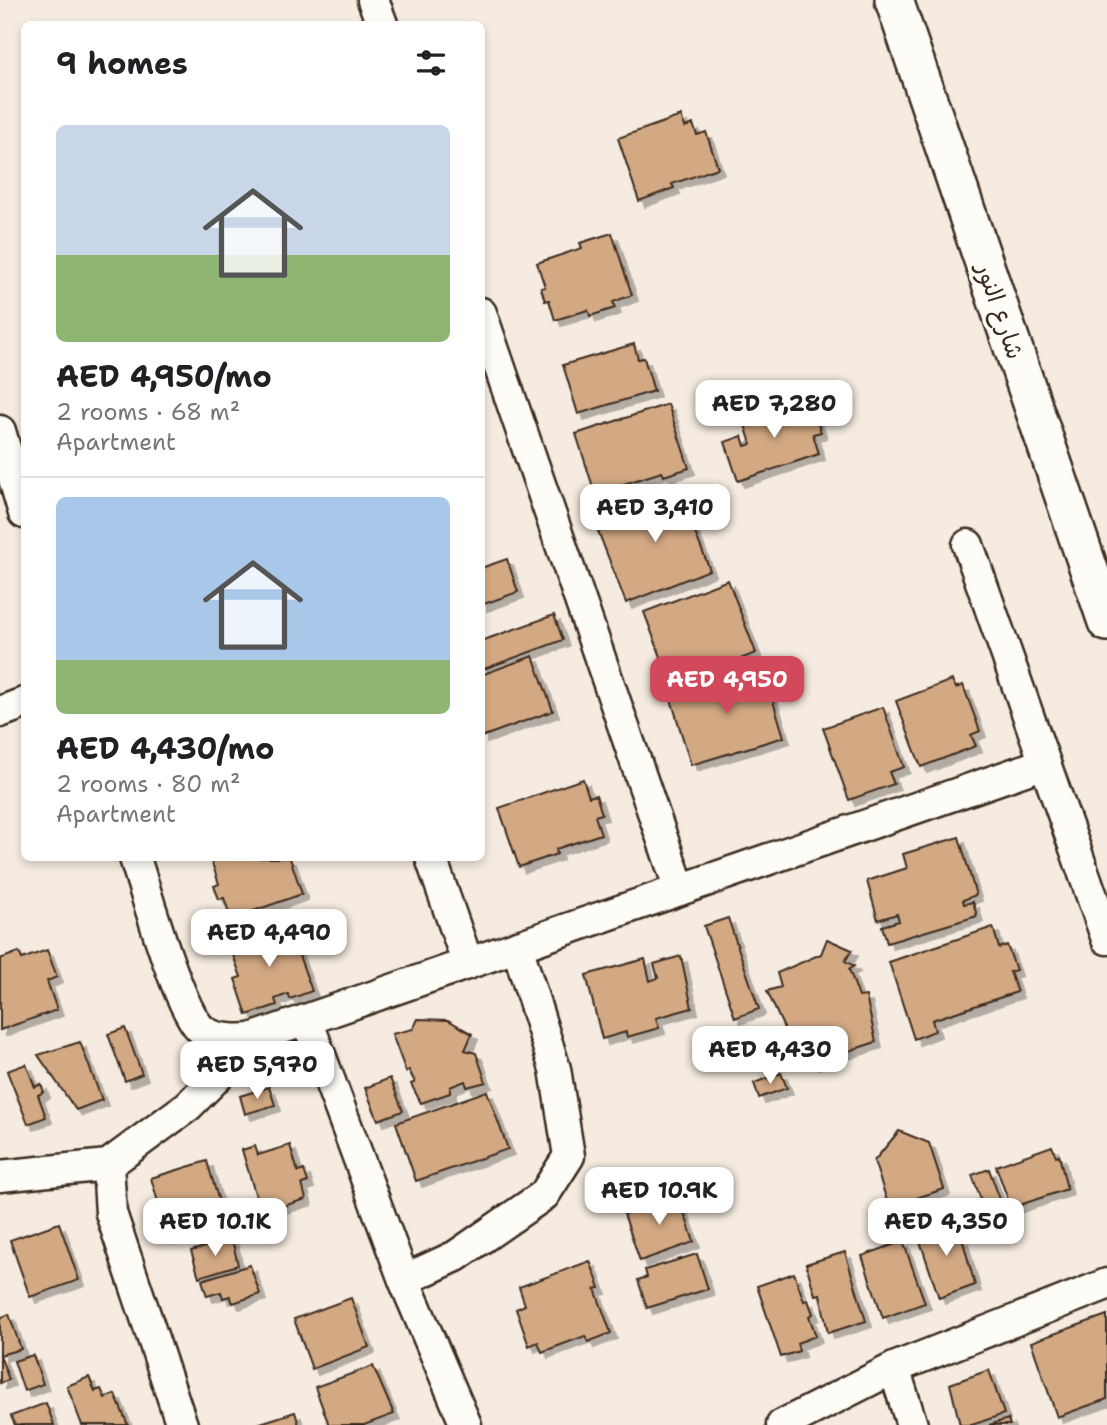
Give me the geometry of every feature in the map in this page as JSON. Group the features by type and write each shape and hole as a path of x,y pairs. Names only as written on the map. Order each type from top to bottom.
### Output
{"street":[{"path":"373,0 381,21"},
{"name":"شارع النور","path":"894,0 1107,622"},
{"path":"485,325 680,890"},
{"path":"0,431 21,503"},
{"path":"968,545 1107,939"},
{"path":"0,712 21,704"},
{"path":"136,861 184,1002 200,1029 227,1040 251,1039 1045,763"},
{"path":"432,861 468,964"},
{"path":"404,1280 456,1256 544,1195 569,1156 555,1069 517,946"},
{"path":"307,1020 404,1280 466,1425"},
{"path":"0,1177 108,1165 188,1106 217,1077 227,1040"},
{"path":"108,1165 111,1213 182,1425"},
{"path":"782,1425 894,1368 1107,1284"},
{"path":"894,1368 912,1425"}],"building":[{"path":"681,116 685,127 693,124 697,135 706,132 718,168 672,184 674,188 639,201 618,138"},
{"path":"612,233 632,295 613,302 615,308 590,316 588,310 555,320 549,300 545,301 541,288 545,287 537,263 582,248 580,243"},
{"path":"634,344 638,359 644,358 654,391 578,414 563,365"},
{"path":"801,399 807,418 815,415 821,432 813,434 819,454 738,481 725,442 742,436 745,446 751,444 743,418"},
{"path":"668,404 689,468 664,476 662,472 595,493 576,434"},
{"path":"692,485 706,518 700,520 696,512 688,515 710,570 626,603 595,523"},
{"path":"507,559 518,592 485,604 485,567"},
{"path":"728,580 756,653 672,686 644,612"},
{"path":"554,615 563,640 485,669 485,640"},
{"path":"533,656 553,711 485,736 485,674"},
{"path":"763,668 784,737 691,765 670,696"},
{"path":"952,680 956,688 963,685 980,731 971,735 976,746 921,767 896,701"},
{"path":"883,707 904,767 889,772 894,784 849,800 823,728"},
{"path":"583,779 589,797 596,795 602,814 595,816 601,834 556,849 557,854 519,867 499,808"},
{"path":"959,837 976,895 963,900 964,904 973,902 977,916 887,943 882,926 899,921 897,914 878,920 867,881 907,868 903,854"},
{"path":"211,861 291,861 302,894 231,919 224,898 219,899 214,886 219,884"},
{"path":"728,918 759,1009 735,1018 704,926"},
{"path":"287,923 312,991 290,999 288,994 275,999 277,1005 247,1015 235,979 241,977 229,944"},
{"path":"993,927 999,948 1007,945 1016,970 1010,972 1017,992 932,1020 935,1031 914,1039 889,962"},
{"path":"827,939 852,950 845,961 854,966 849,969 859,997 866,996 876,1042 812,1063 799,1032 787,1035 767,991 781,987 777,973 821,954"},
{"path":"47,950 57,977 47,981 57,1010 0,1030 0,959 19,952 22,959"},
{"path":"681,956 692,1008 656,1018 659,1028 627,1037 626,1032 602,1039 586,975 645,959 650,981 658,978 654,964"},
{"path":"418,1019 448,1020 472,1034 465,1050 476,1053 486,1082 467,1087 465,1081 450,1087 450,1093 421,1103 411,1084 415,1082 409,1070 406,1072 392,1034 413,1029"},
{"path":"125,1028 142,1074 125,1081 108,1034"},
{"path":"80,1042 102,1100 76,1110 38,1055"},
{"path":"26,1064 35,1087 41,1084 44,1092 38,1095 46,1117 28,1124 7,1071"},
{"path":"781,1073 787,1088 759,1098 754,1083"},
{"path":"390,1078 403,1111 378,1120 365,1088"},
{"path":"269,1087 275,1105 245,1114 240,1096"},
{"path":"487,1091 508,1149 416,1181 396,1123"},
{"path":"899,1131 929,1143 944,1189 889,1207 874,1161"},
{"path":"290,1145 298,1172 304,1170 308,1182 302,1184 306,1199 261,1213 242,1150 255,1146 258,1155"},
{"path":"1052,1146 1056,1156 1059,1155 1067,1189 1011,1208 996,1166"},
{"path":"207,1161 222,1212 204,1217 207,1227 169,1239 151,1178"},
{"path":"989,1169 1004,1211 987,1217 972,1175"},
{"path":"677,1191 694,1242 640,1261 624,1214 660,1202 658,1197"},
{"path":"952,1219 959,1239 962,1238 975,1285 939,1298 917,1232"},
{"path":"59,1223 79,1280 30,1297 10,1240"},
{"path":"232,1239 238,1265 199,1277 191,1251"},
{"path":"903,1241 925,1303 883,1318 862,1256"},
{"path":"845,1252 866,1321 828,1333 820,1294 815,1295 806,1264"},
{"path":"697,1254 708,1289 647,1308 638,1280 647,1277 645,1270"},
{"path":"590,1261 600,1288 595,1289 611,1333 588,1342 585,1336 542,1352 538,1342 529,1346 516,1309 525,1305 519,1287"},
{"path":"250,1265 260,1294 233,1303 230,1296 223,1298 221,1292 207,1296 202,1280"},
{"path":"794,1273 804,1301 808,1300 813,1314 809,1316 816,1336 797,1343 799,1351 781,1357 757,1286"},
{"path":"351,1298 369,1347 312,1369 294,1319"},
{"path":"9,1314 21,1349 0,1355 0,1318"},
{"path":"1107,1315 1107,1399 1057,1417 1031,1342"},
{"path":"0,1355 9,1380 0,1383"},
{"path":"33,1355 43,1384 24,1391 14,1361"},
{"path":"373,1366 394,1414 364,1425 329,1425 315,1387"},
{"path":"989,1370 1004,1414 972,1425 960,1425 950,1384"},
{"path":"89,1377 95,1391 101,1389 105,1398 115,1394 128,1425 82,1425 67,1386"},
{"path":"46,1403 54,1425 15,1425 11,1416"},
{"path":"295,1412 299,1425 254,1425"},
{"path":"1008,1419 1010,1425 989,1425"}]}
